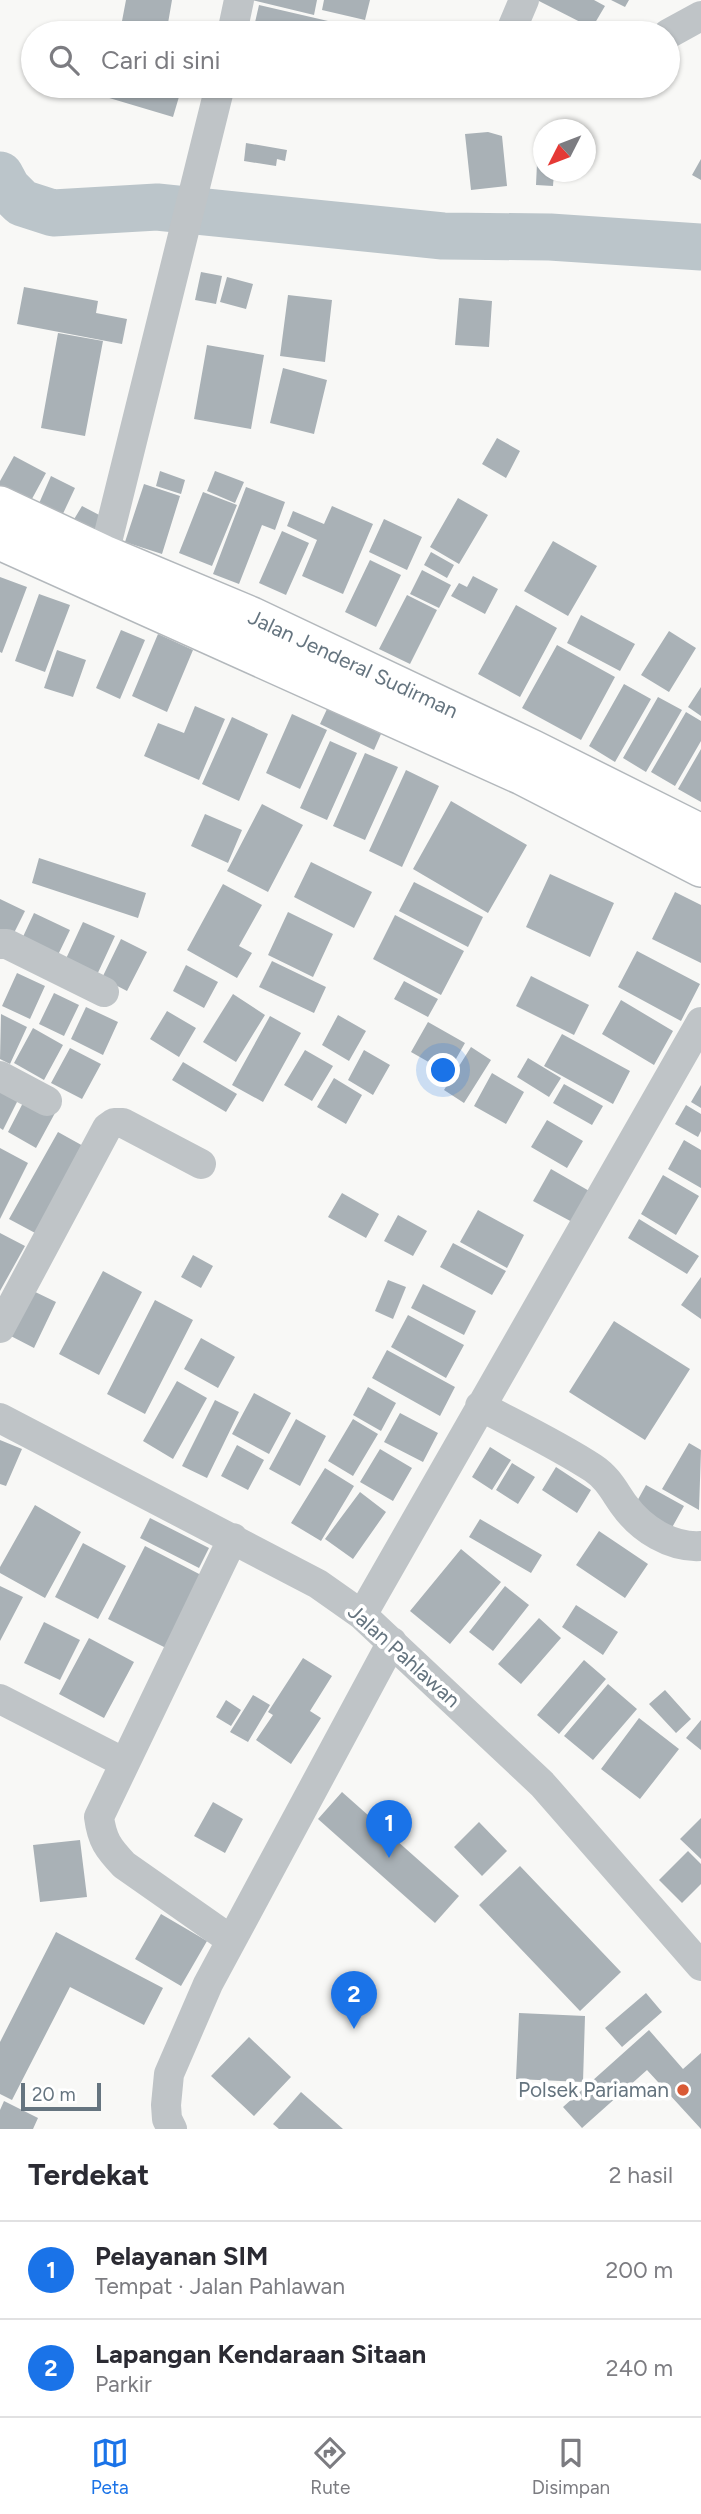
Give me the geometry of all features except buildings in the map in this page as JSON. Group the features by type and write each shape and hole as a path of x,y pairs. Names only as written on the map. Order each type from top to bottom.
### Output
{"main road":[{"name":"Jalan Jenderal Sudirman","path":"0,505 104,554 252,616 528,762 701,868"},
{"name":"Jalan Jenderal Sudirman","path":"0,541 701,833"}],"street":[{"path":"235,21 239,0"},
{"path":"515,21 524,0"},
{"path":"680,27 701,16"},
{"path":"104,554 217,98"},
{"path":"0,944 7,944 104,992"},
{"path":"362,1615 701,1022"},
{"path":"0,1076 47,1101"},
{"path":"0,1328 107,1128 114,1123 123,1123 201,1164"},
{"path":"480,1406 592,1467 610,1483 631,1513 667,1541 676,1545 701,1546"},
{"name":"Jalan Pahlawan","path":"0,1418 318,1584 362,1615 542,1784 701,1966"},
{"path":"231,1940 124,1865 111,1852 102,1836 99,1817 233,1538"},
{"path":"172,2129 167,2119 166,2105 169,2074 208,1984 392,1642"},
{"path":"0,1699 125,1763"}],"waterway":[{"path":"0,175 7,188 22,203 53,213 157,207 443,236 550,237 701,247"}],"place":[{"name":"Pelayanan SIM","path":"389,1858"},
{"name":"Lapangan Kendaraan Sitaan","path":"354,2029"},
{"name":"Polsek Pariaman","path":"683,2090"}]}
